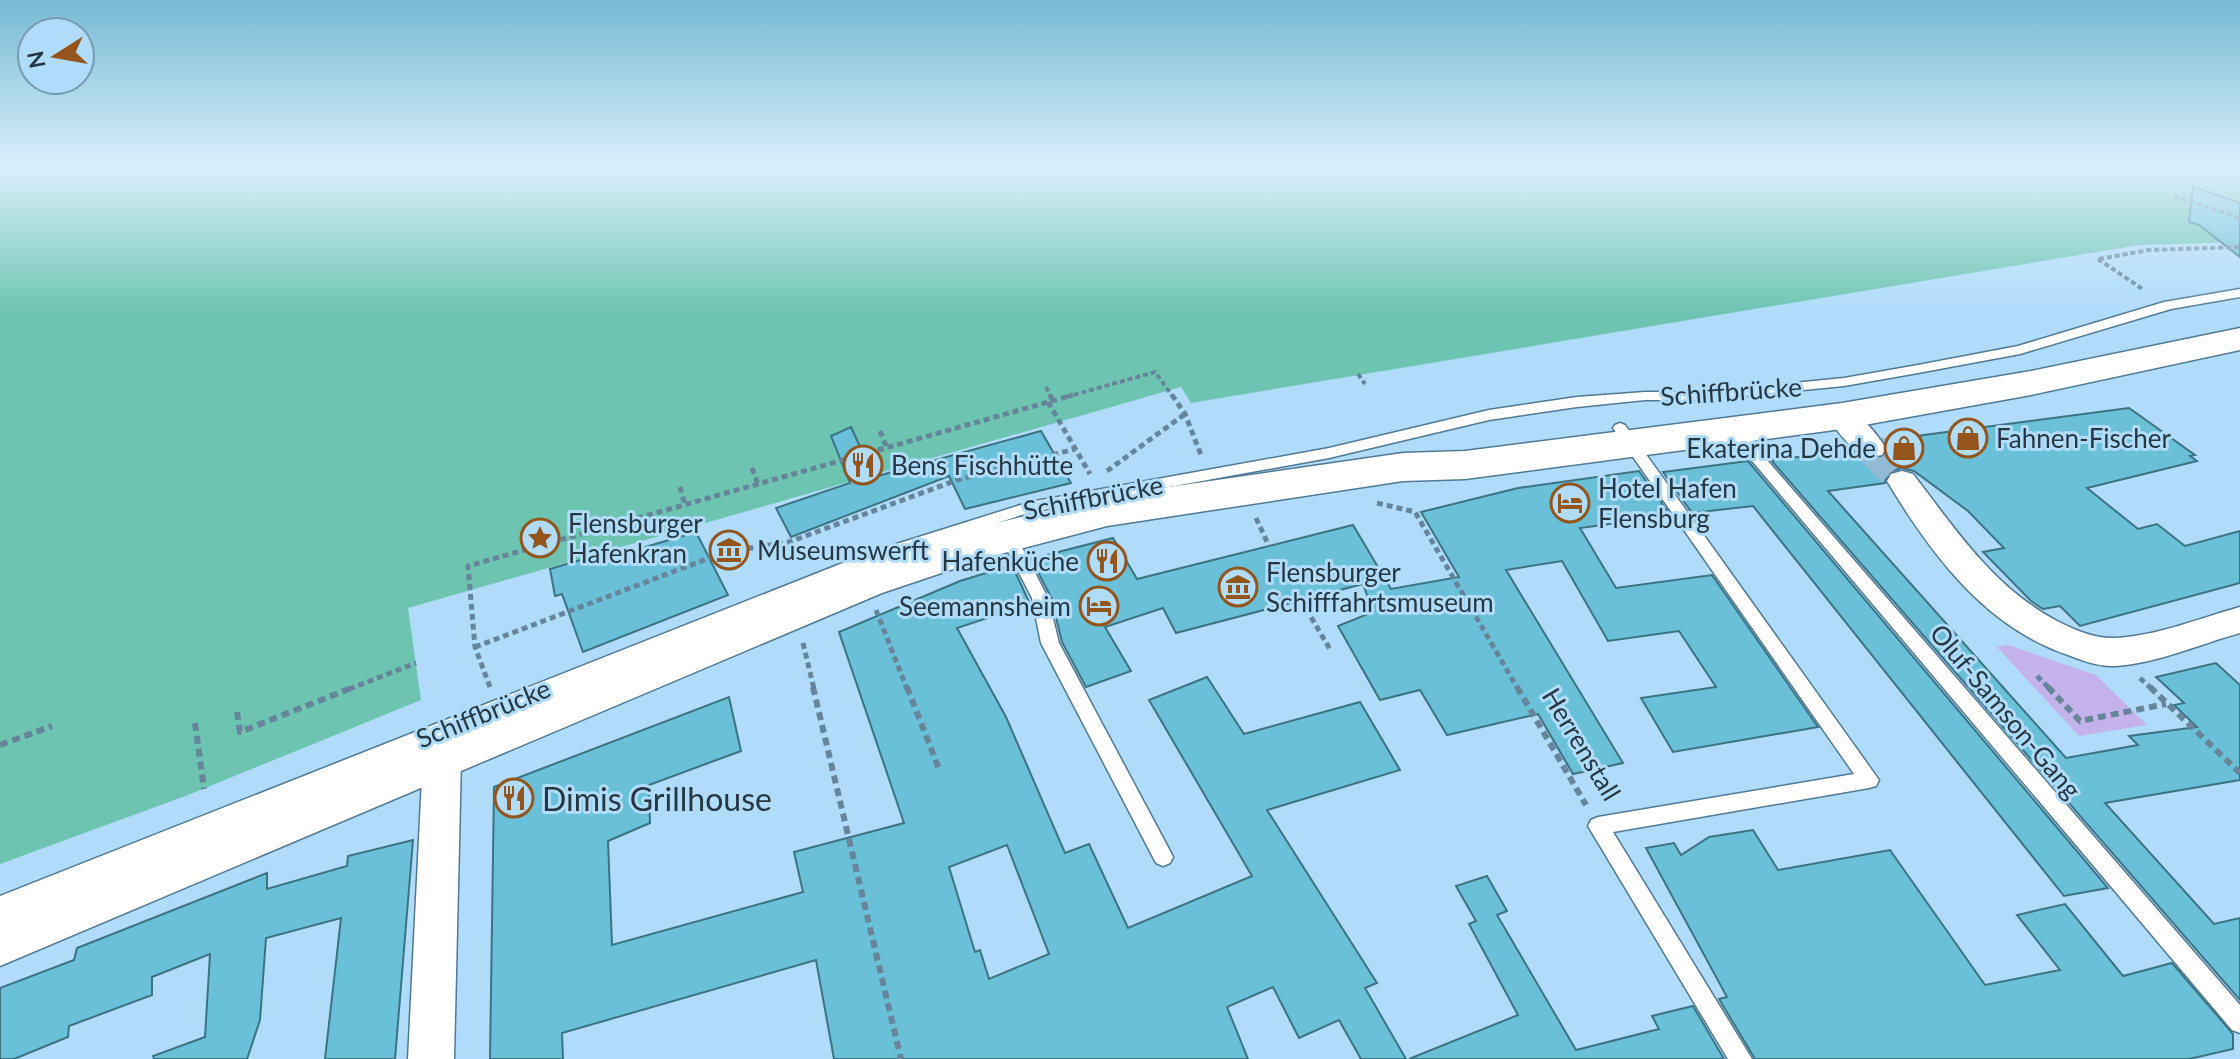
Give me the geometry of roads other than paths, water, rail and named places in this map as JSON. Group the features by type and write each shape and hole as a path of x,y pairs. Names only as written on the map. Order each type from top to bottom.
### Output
{"main road":[{"name":"Schiffbrücke","path":"0,938 866,581 1008,536 1107,511 1403,467 1465,465 1626,437 1998,370 2240,319"},
{"name":"Schiffbrücke","path":"1626,437 1736,433 2031,383 2240,339"}],"street":[{"path":"1842,416 1871,448"},
{"path":"1902,481 1963,566 1997,602 2028,623 2074,644 2113,652 2240,620"},
{"path":"431,1059 442,758"}],"lane":[{"name":"Schiffbrücke","path":"0,906 874,557 1030,507 1329,453 1489,415 1577,402 1645,396 1703,396 1844,382 2020,350 2169,305 2240,293"},
{"name":"Oluf-Samson-Gang","path":"1736,433 2240,1022"},
{"name":"Herrenstall","path":"1626,437 1869,780 1598,826 1741,1059"},
{"path":"1008,536 1040,598 1050,643 1163,857"}],"tunnel":[{"path":"1871,448 1902,481"}],"place":[{"name":"Fahnen-Fischer","path":"1968,438"},
{"name":"Ekaterina Dehde","path":"1904,448"},
{"name":"Bens Fischhütte","path":"863,465"},
{"name":"Hotel Hafen Flensburg","path":"1570,503"},
{"name":"Flensburger Hafenkran","path":"540,538"},
{"name":"Museumswerft","path":"729,550"},
{"name":"Hafenküche","path":"1107,561"},
{"name":"Flensburger Schifffahrtsmuseum","path":"1238,587"},
{"name":"Seemannsheim","path":"1099,606"},
{"name":"Dimis Grillhouse","path":"514,798"}]}
